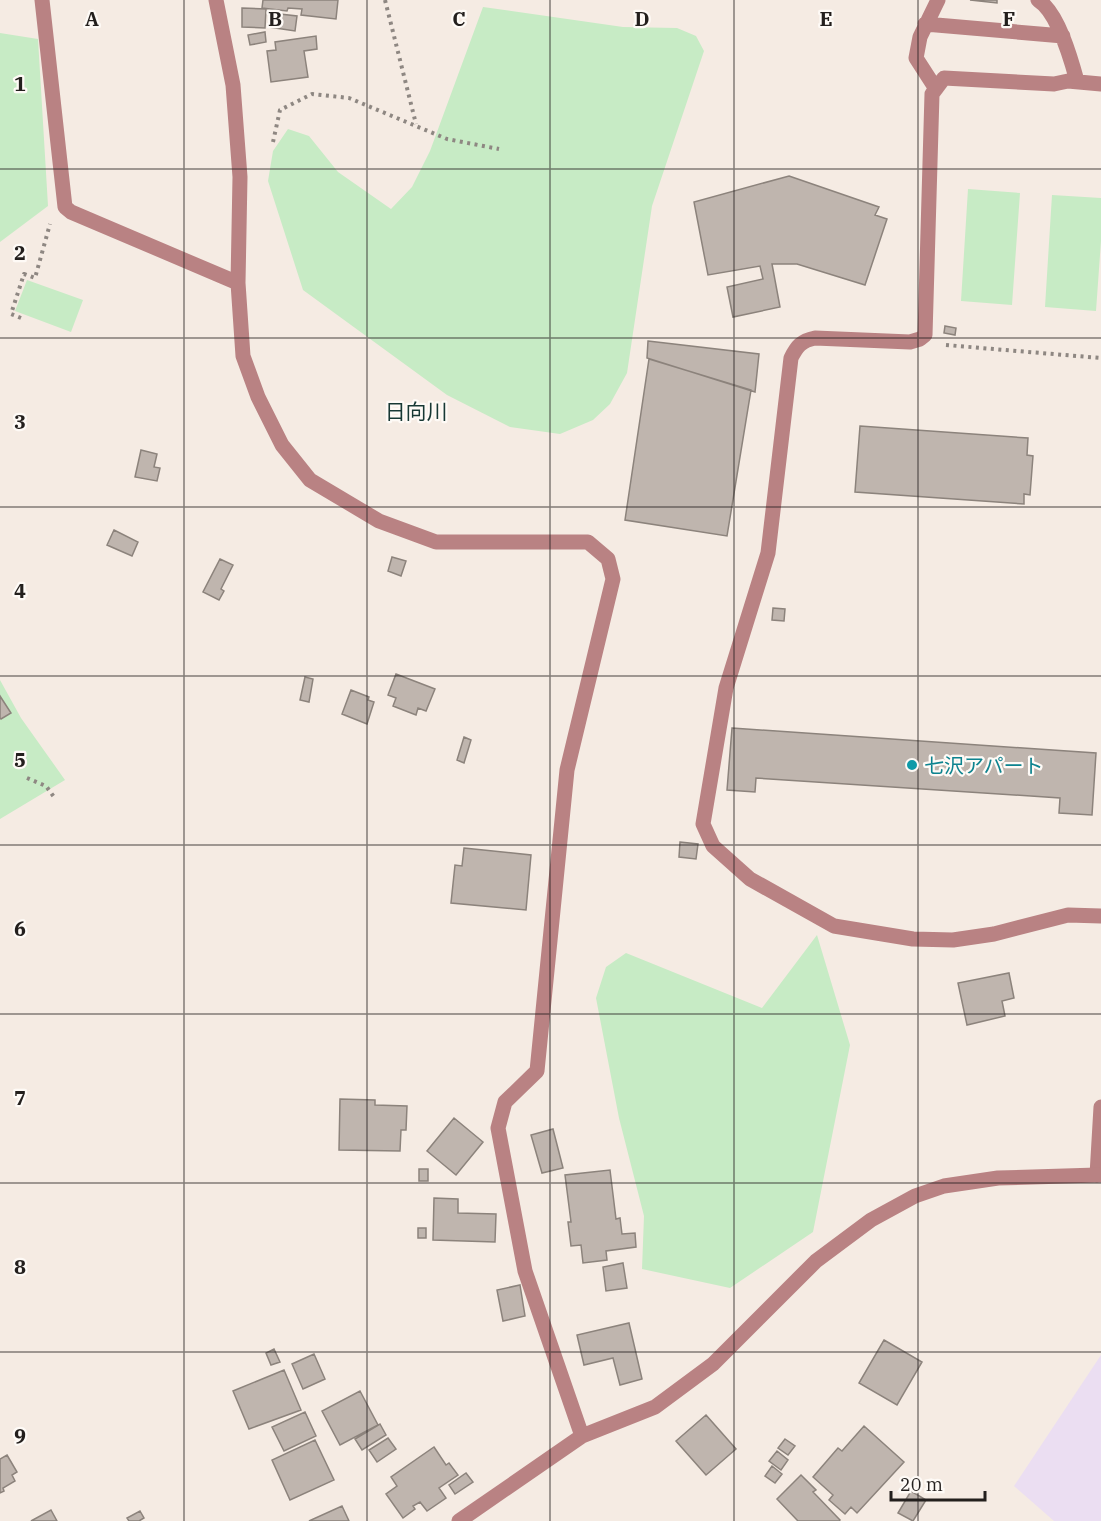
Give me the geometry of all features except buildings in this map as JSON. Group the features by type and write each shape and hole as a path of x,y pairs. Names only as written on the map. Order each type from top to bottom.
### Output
{"street":[{"path":"42,0 65,207 71,212 238,283"},
{"path":"216,0 233,85 240,177 238,283 243,356 258,398 282,445 310,480 379,521 436,542 588,542 608,559 613,579 567,770 537,1071 505,1101 498,1128 525,1271 582,1436"},
{"path":"936,89 916,58 925,24 938,0"},
{"path":"1038,0 1044,4 1063,36 1077,81"},
{"path":"925,24 1063,36"},
{"path":"1101,84 1077,81 1054,84 944,78 932,94 925,335 910,342 815,338 804,340 797,346 791,358 768,553 726,688 703,824 713,846 750,879 834,926 913,939 953,940 994,934 1068,915 1101,916"},
{"path":"459,1521 582,1436 655,1407 713,1364 816,1261 871,1220 915,1196 944,1186 989,1179 1099,1175 1101,1107"}],"path":[{"path":"385,0 416,125"},
{"path":"273,142 280,110 312,94 349,98 447,139 500,149"},
{"path":"21,318 11,314 24,274 34,278 56,204 64,199"},
{"path":"925,335 935,345 1101,358"},
{"path":"27,778 46,786 54,797"}],"shaded area":[{"path":"1101,1355 1101,1521 1054,1521 1014,1486"}],"green space":[{"path":"483,7 623,27 677,28 696,36 704,51 652,206 627,373 610,404 593,420 560,434 510,427 447,395 303,290 268,181 273,151 288,129 309,136 338,172 391,209 412,187 430,151"},
{"path":"0,33 38,39 48,206 0,242"},
{"path":"968,189 1020,193 1012,305 961,301"},
{"path":"1052,195 1101,198 1101,241 1096,311 1045,307"},
{"path":"27,280 83,300 71,332 15,311"},
{"path":"0,680 21,718 65,780 0,819"},
{"path":"817,935 850,1045 813,1232 730,1288 642,1269 644,1216 619,1118 596,998 606,967 626,953 762,1008"}],"place":[{"name":"七沢アパート","path":"912,765"}],"district":[{"name":"日向川","path":"416,411"}]}
